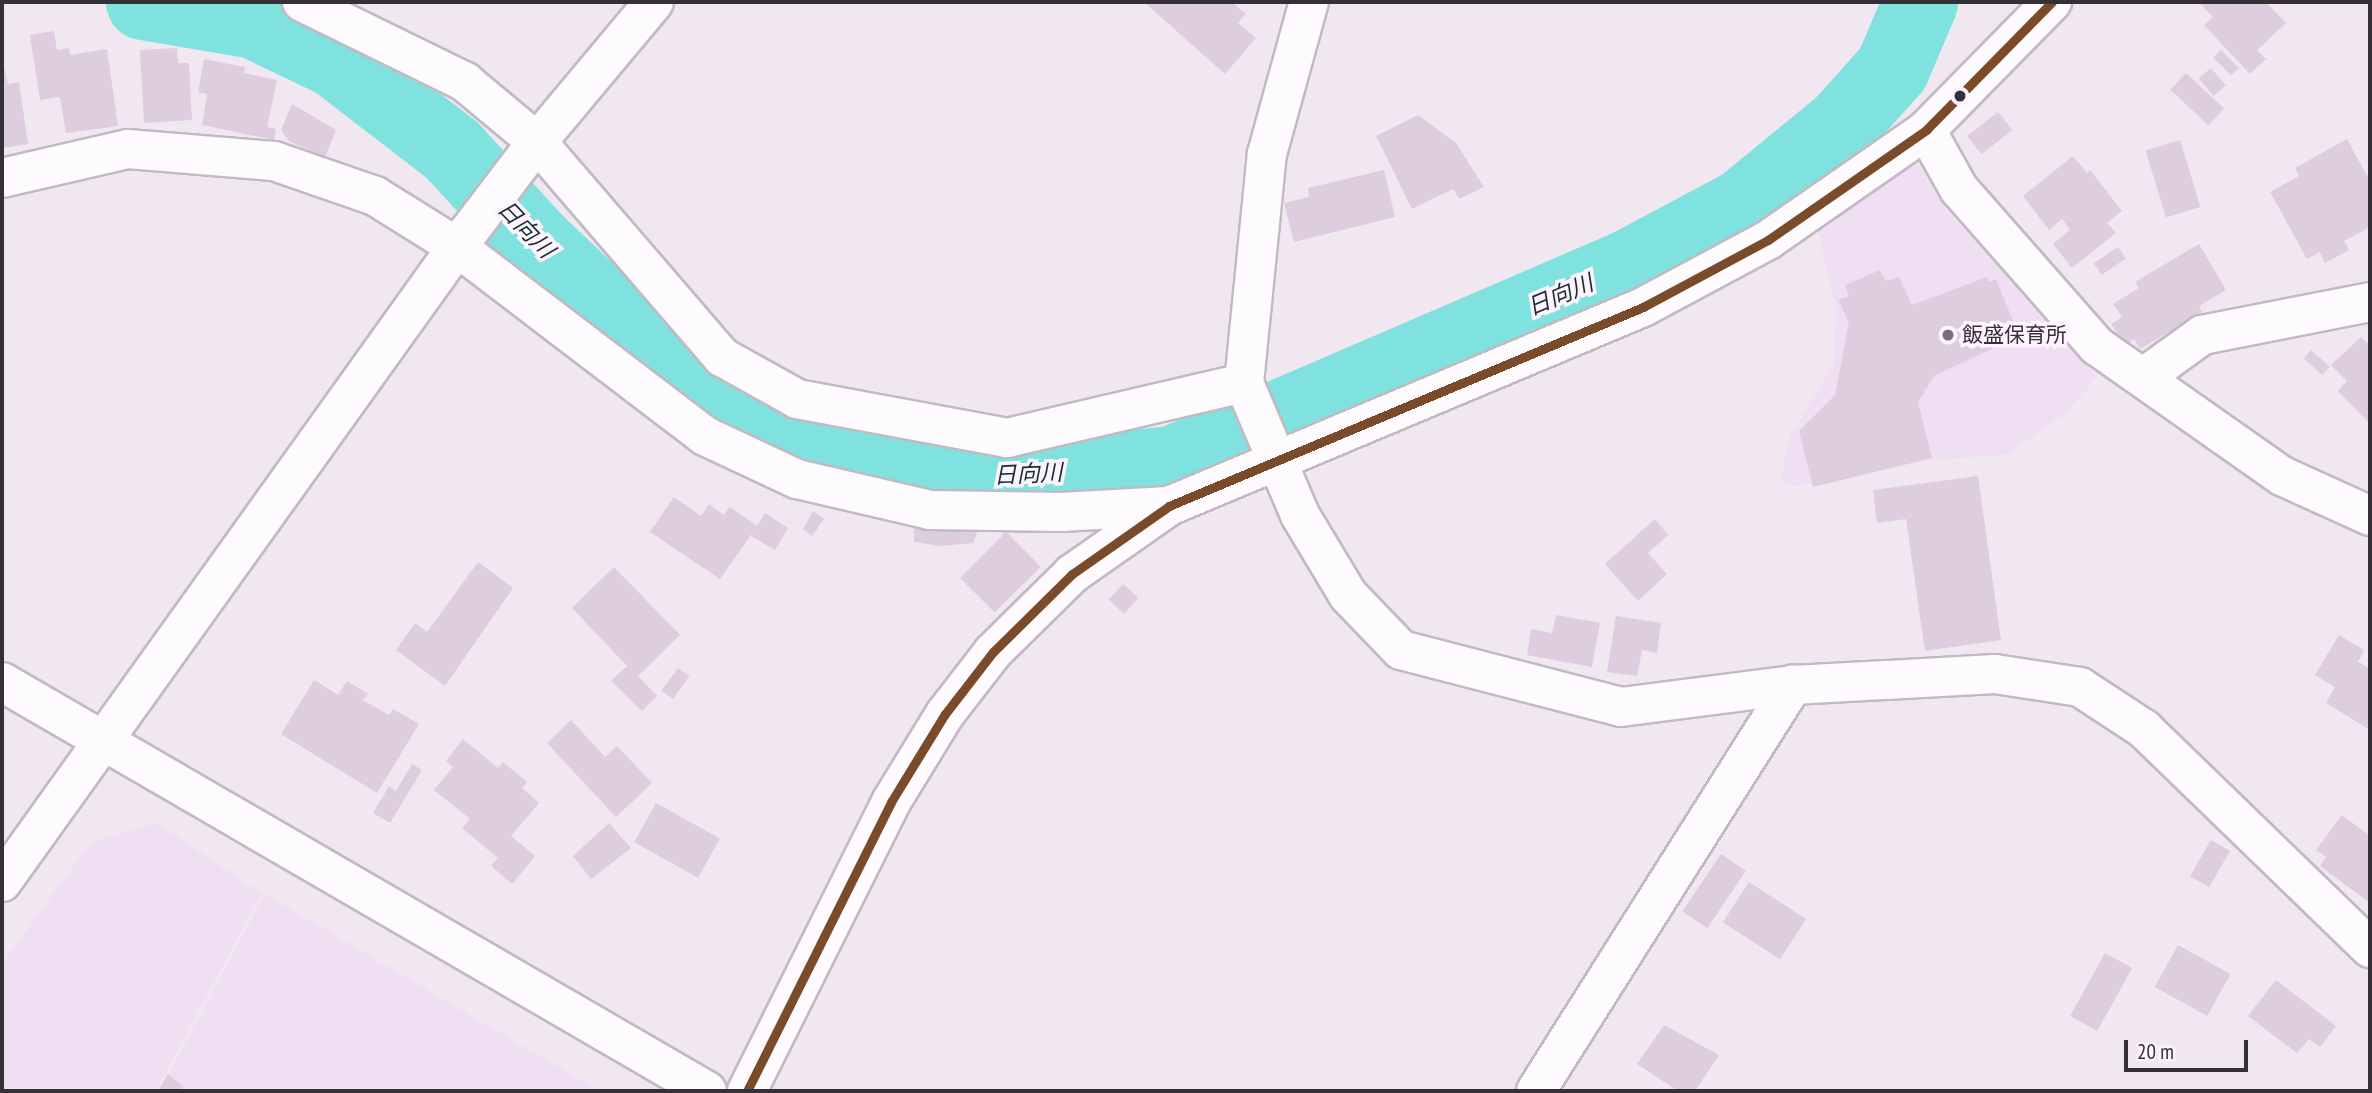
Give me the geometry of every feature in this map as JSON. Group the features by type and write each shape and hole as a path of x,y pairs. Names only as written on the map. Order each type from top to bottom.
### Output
{"street":[{"path":"302,2 465,82 526,155 722,357 797,399 1007,438 1244,383"},
{"path":"2,882 526,155 654,2"},
{"path":"1309,2 1267,154 1244,383 1300,514 1348,595 1401,650 1621,707 1793,685 1994,674 2080,687 2144,729 2370,948"},
{"path":"747,1091 891,802 945,714 993,652 1072,574 1169,506 1643,307 1768,240 1926,130 2052,2"},
{"path":"1926,130 1959,189 2097,346 2281,476 2370,516"},
{"path":"2,178 128,149 274,161 375,196 464,239 705,436 797,479 930,510 1061,512 1169,506"},
{"path":"2144,377 2202,335 2370,302"},
{"path":"2,682 707,1091"},
{"path":"1536,1091 1793,685"}],"shaded area":[{"name":"飯盛保育所","path":"1917,162 1946,211 1996,260 2097,377 2067,412 2008,454 1926,461 1792,487 1780,481 1791,434 1834,364 1836,306 1818,231"},
{"path":"157,823 261,893 156,1091 2,1091 2,964 91,842"},
{"path":"265,894 599,1091 160,1091"}],"building":[{"path":"1144,2 1232,2 1246,14 1238,23 1256,38 1225,74"},
{"path":"2199,2 2266,2 2286,23 2257,50 2266,59 2250,74 2204,25 2213,17"},
{"path":"54,31 57,50 69,48 70,55 107,49 118,126 66,133 60,97 40,100 30,35"},
{"path":"177,48 178,63 189,63 192,120 144,123 140,50"},
{"path":"2221,50 2239,68 2231,75 2213,58"},
{"path":"2,59 8,84 19,82 28,144 2,148"},
{"path":"204,59 245,67 244,73 277,80 267,127 276,129 274,140 202,125 207,94 198,92"},
{"path":"2211,68 2226,86 2214,96 2199,78"},
{"path":"2186,73 2224,108 2208,125 2170,90"},
{"path":"292,104 336,130 325,157 290,142 281,130"},
{"path":"1998,112 2012,130 1981,154 1967,136"},
{"path":"1418,115 1456,143 1484,187 1459,199 1453,189 1412,209 1376,136"},
{"path":"2347,139 2367,176 2370,174 2370,227 2344,241 2349,250 2325,263 2320,252 2307,259 2270,192 2299,176 2295,168"},
{"path":"2180,140 2200,207 2166,217 2146,151"},
{"path":"2073,156 2087,173 2090,170 2122,211 2107,223 2116,233 2072,268 2053,244 2070,230 2062,219 2049,230 2023,196"},
{"path":"1384,170 1395,217 1294,242 1284,203 1309,197 1308,188"},
{"path":"2199,244 2226,290 2199,306 2202,312 2140,349 2134,339 2125,345 2111,324 2122,317 2113,304 2139,288 2135,282"},
{"path":"2118,247 2126,259 2102,275 2094,263"},
{"path":"1880,270 1886,281 1899,277 1912,305 1987,277 1989,282 1996,279 2019,336 1934,376 1918,402 1932,458 1813,487 1799,431 1835,395 1849,322 1838,300 1849,296 1845,285"},
{"path":"2361,337 2370,346 2370,424 2338,391 2347,381 2331,365"},
{"path":"2311,350 2330,367 2322,375 2304,358"},
{"path":"1978,476 2001,640 1925,651 1906,519 1877,523 1873,490"},
{"path":"674,497 701,516 709,504 724,515 730,507 757,526 765,513 788,528 775,550 751,536 755,529 720,579 650,532"},
{"path":"813,511 824,519 812,536 803,529"},
{"path":"1655,519 1668,535 1648,553 1667,574 1638,601 1605,564"},
{"path":"914,527 978,530 973,543 941,546 914,542"},
{"path":"1006,532 1041,567 995,613 960,578"},
{"path":"478,562 513,588 445,686 396,650 415,623 427,632"},
{"path":"614,567 680,635 638,676 657,696 642,711 611,681 627,666 572,608"},
{"path":"1123,584 1138,598 1124,614 1109,599"},
{"path":"1556,615 1600,623 1592,667 1527,655 1531,629 1552,633"},
{"path":"1616,616 1661,623 1657,653 1642,650 1637,676 1607,672"},
{"path":"2339,635 2364,650 2358,662 2370,669 2370,730 2326,703 2335,687 2315,675"},
{"path":"678,668 689,676 673,699 662,691"},
{"path":"314,680 338,695 347,681 368,694 363,700 389,715 393,709 419,724 377,793 281,734"},
{"path":"571,720 605,757 617,746 652,783 616,817 547,743"},
{"path":"463,739 498,768 503,762 527,782 522,788 539,803 511,836 535,856 512,884 491,866 498,858 462,828 470,819 434,790 453,767 446,761"},
{"path":"412,764 422,770 390,823 373,813 389,786 396,791"},
{"path":"656,803 720,838 698,878 634,842"},
{"path":"2342,815 2370,836 2370,903 2320,866 2326,857 2316,850"},
{"path":"609,823 631,848 591,879 573,856"},
{"path":"2211,840 2230,851 2209,887 2190,876"},
{"path":"1721,854 1746,871 1707,928 1682,911"},
{"path":"1749,882 1806,919 1780,959 1723,922"},
{"path":"2178,945 2230,974 2207,1016 2155,987"},
{"path":"2105,953 2132,968 2097,1031 2070,1016"},
{"path":"2276,980 2336,1026 2320,1047 2309,1039 2297,1053 2248,1016"},
{"path":"1664,1025 1719,1055 1695,1091 1678,1091 1637,1064"},
{"path":"168,1074 183,1086 181,1091 158,1091"}],"waterway":[{"name":"日向川","path":"143,2 254,21 335,60 451,149 536,242 681,379 760,435 836,464 923,478 1030,476 1172,463 1629,266 1742,206 1842,124 1892,68 1920,2"}],"transit line":[{"path":"747,1091 891,802 945,714 993,652 1072,574 1169,506 1643,307 1768,240 1926,130 2052,2"}],"place":[{"name":"飯盛保育所","path":"1948,335"}]}
